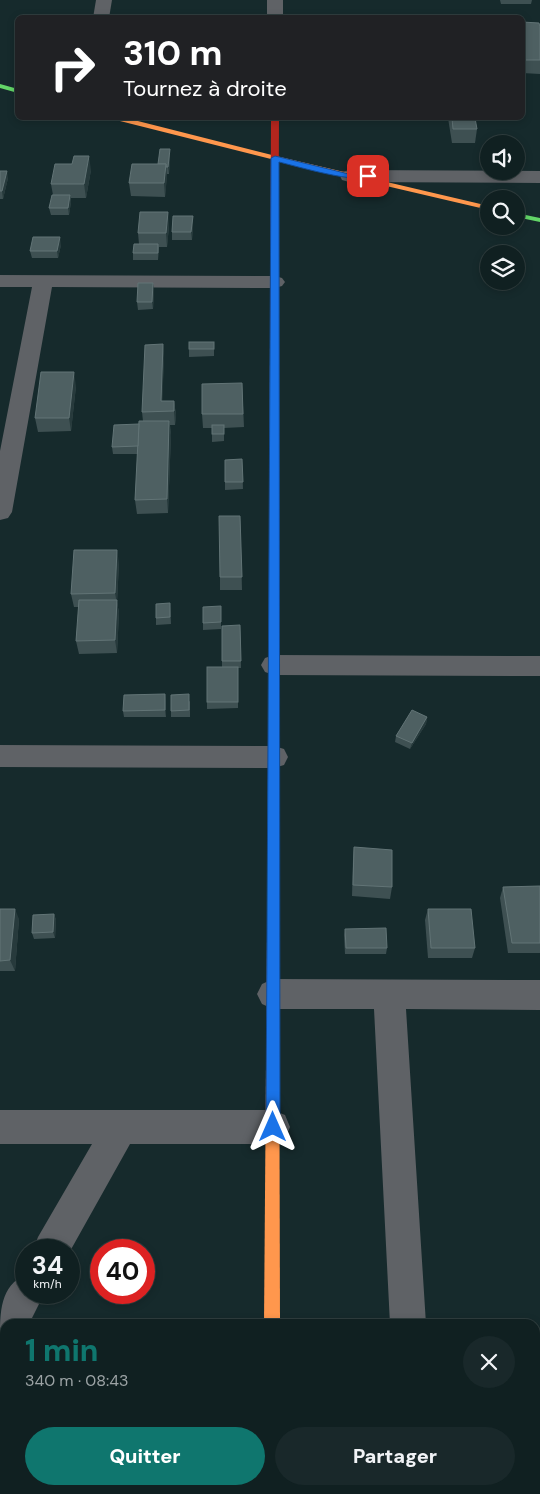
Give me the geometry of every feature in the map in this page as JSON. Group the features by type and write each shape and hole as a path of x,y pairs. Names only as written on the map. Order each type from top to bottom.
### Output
{"street":[{"path":"102,15 104,0"},
{"path":"275,0 275,15"},
{"path":"0,86 15,90"},
{"path":"127,120 275,158 480,206"},
{"path":"272,1319 275,120"},
{"path":"349,176 540,177"},
{"path":"525,217 540,220"},
{"path":"0,281 275,282"},
{"path":"0,512 43,281"},
{"path":"274,665 540,666"},
{"path":"0,756 274,757"},
{"path":"273,994 540,995"},
{"path":"389,994 408,1319"},
{"path":"0,1127 273,1127"},
{"path":"57,1239 120,1128"},
{"path":"12,1319 20,1304"}],"building":[{"path":"525,22 539,23 540,60 525,60"},
{"path":"452,120 475,120 477,129 453,129"},
{"path":"160,149 170,149 168,167 166,167 166,164 158,164"},
{"path":"74,156 89,156 84,184 51,184 55,164 72,164"},
{"path":"132,164 166,164 164,183 129,183"},
{"path":"0,171 7,171 2,191 0,191"},
{"path":"52,195 70,195 68,208 49,208"},
{"path":"140,212 168,212 166,233 138,233"},
{"path":"173,216 193,216 191,232 172,232"},
{"path":"33,237 60,237 57,251 30,251"},
{"path":"134,244 158,244 158,253 133,253"},
{"path":"138,283 153,283 152,302 137,302"},
{"path":"189,342 214,342 214,349 189,349"},
{"path":"163,344 161,401 174,401 174,411 142,412 145,345"},
{"path":"41,372 74,372 69,418 35,418"},
{"path":"242,383 243,414 202,414 202,384"},
{"path":"139,421 169,421 167,499 135,500"},
{"path":"139,424 138,446 112,447 114,425"},
{"path":"212,425 224,425 224,434 212,434"},
{"path":"242,459 243,482 225,482 225,460"},
{"path":"219,516 240,516 242,577 220,577"},
{"path":"74,550 117,550 115,593 71,594"},
{"path":"79,600 117,600 115,640 76,641"},
{"path":"170,603 170,617 156,618 156,604"},
{"path":"221,606 221,622 203,623 203,607"},
{"path":"240,625 241,661 222,661 222,626"},
{"path":"207,667 238,667 238,702 207,702"},
{"path":"165,694 165,710 123,711 124,695"},
{"path":"189,694 189,710 171,711 171,695"},
{"path":"412,710 427,717 412,743 396,736"},
{"path":"354,847 392,850 392,887 353,885"},
{"path":"540,886 540,943 512,943 503,887"},
{"path":"0,909 15,909 10,960 0,961"},
{"path":"428,909 471,909 475,948 431,948"},
{"path":"54,914 53,932 32,933 33,915"},
{"path":"386,928 387,948 346,948 345,929"}],"traffic: fast":[{"path":"0,86 15,90"},
{"path":"525,217 540,220"},
{"path":"273,938 274,612"}],"traffic: slow":[{"path":"127,120 275,158 480,206"},
{"path":"274,340 274,612"},
{"path":"272,1319 273,938"}],"traffic: jam":[{"path":"274,340 275,120"}],"route":[{"path":"273,1127 275,158 349,176 368,176"}]}
